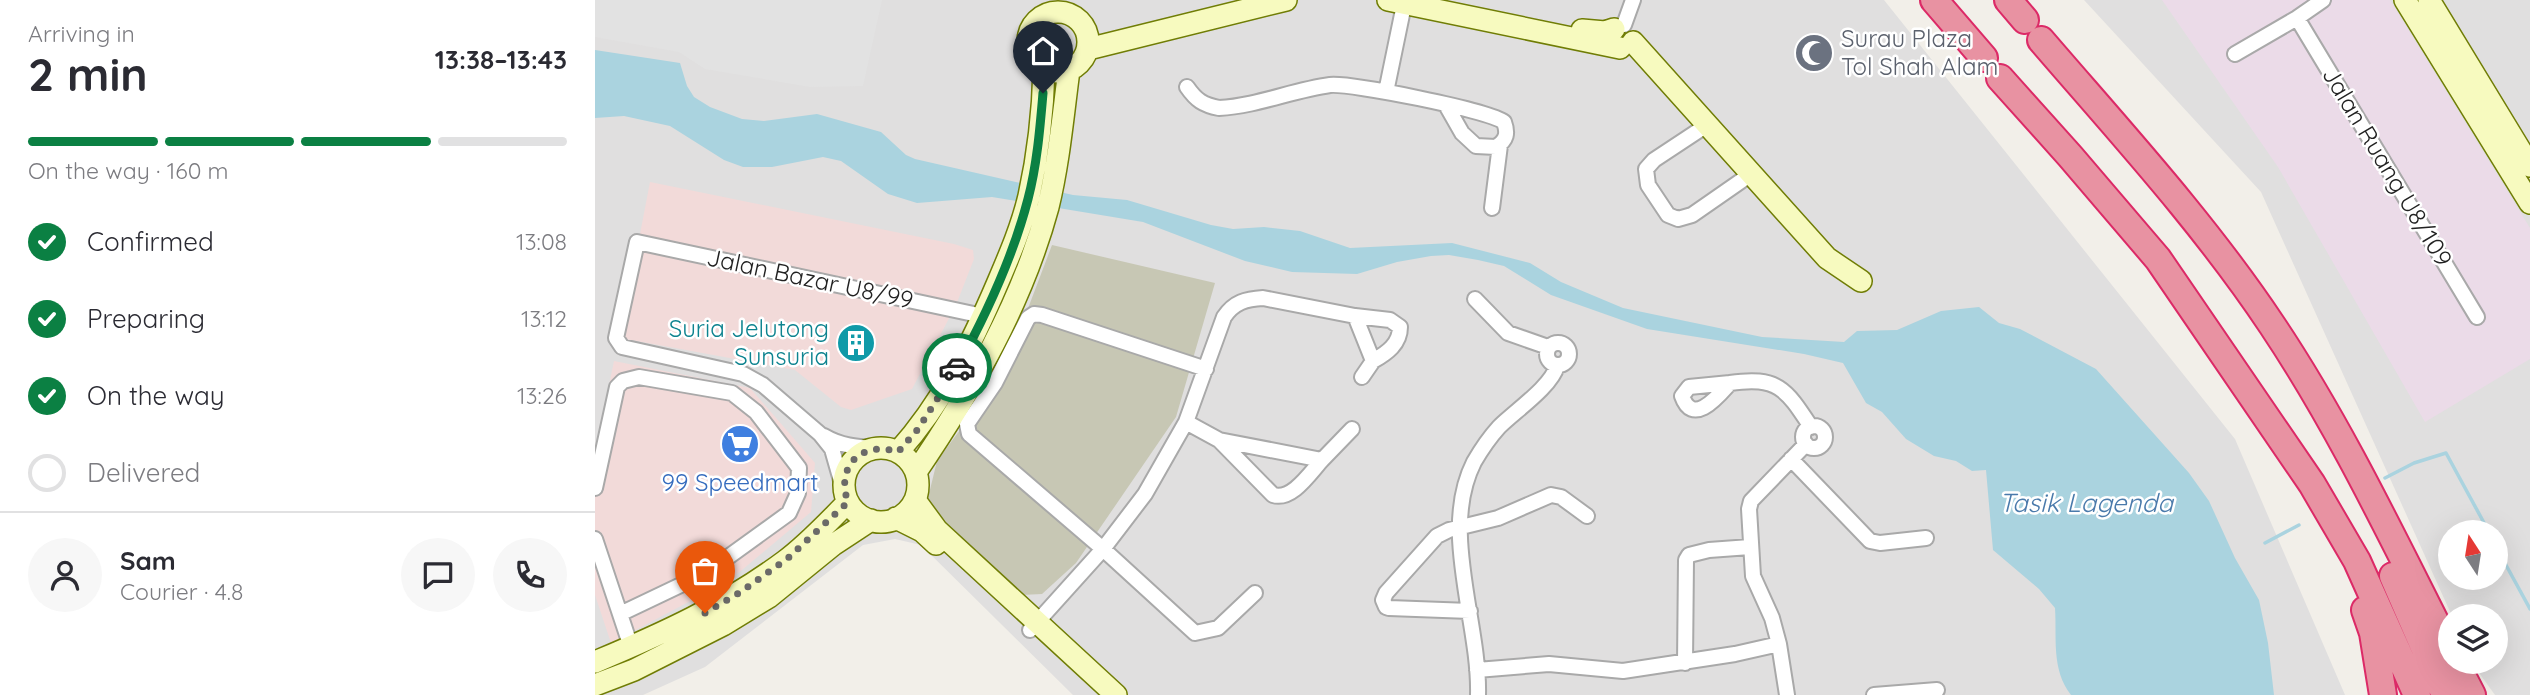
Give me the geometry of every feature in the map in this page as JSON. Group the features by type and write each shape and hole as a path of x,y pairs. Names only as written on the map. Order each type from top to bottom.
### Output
{"highway":[{"path":"1934,0 1983,58"},
{"path":"2025,20 2200,225 2256,302 2292,356 2361,476 2438,627"},
{"path":"2000,78 2158,259 2312,484 2375,596 2417,695"},
{"path":"2361,476 2366,520 2445,695"},
{"path":"2344,539 2344,556 2350,576 2373,633 2383,695"},
{"path":"2461,674 2472,695"}],"street":[{"path":"1082,26 1232,0"},
{"path":"1082,26 1286,0"},
{"path":"1443,0 1590,32 1623,36 1827,258 1861,281"},
{"path":"1623,36 1633,0"},
{"path":"2235,54 2323,0"},
{"path":"2405,0 2530,203"},
{"path":"2429,0 2530,166"},
{"path":"1386,92 1399,1 1623,36"},
{"path":"1050,6 1070,14 1082,26 1077,65 1069,70 1052,72 1036,63 1027,44 1029,33 1033,24 1050,6"},
{"name":"Jalan Ruang U8/109","path":"2297,18 2477,317"},
{"path":"916,472 971,389 1019,291 1035,248 1048,205 1044,69"},
{"path":"898,452 918,429 951,380 983,316 1014,243 1028,199 1046,162 1069,70"},
{"path":"1187,87 1195,99 1205,105 1219,108 1331,85 1352,85 1501,119 1507,131 1500,145 1492,208"},
{"path":"1446,105 1462,133 1476,146 1487,149 1500,145"},
{"path":"1707,125 1654,160 1646,169 1648,185 1668,215 1678,219 1692,215 1751,174"},
{"name":"Jalan Bazar U8/99","path":"763,385 743,374 622,347 618,343 616,338 636,242 983,316"},
{"path":"1033,626 1103,549 1145,494 1186,422 1224,317 1236,303 1263,298 1390,320 1400,327 1400,335 1392,348 1373,361 1362,377"},
{"path":"1475,299 1508,333 1549,348 1547,359 1557,366 1551,378 1498,428 1482,449 1468,475 1461,503 1460,527 1478,695"},
{"path":"1206,369 1034,314 1028,318 995,383 967,424 967,428 969,434 1103,549 1195,633 1218,628 1255,593"},
{"path":"1355,316 1373,361"},
{"path":"595,488 617,387 631,378 647,377 732,393 748,404 799,468 798,493 789,513 706,573 620,614"},
{"path":"1730,383 1765,381 1778,387 1795,402 1811,427 1823,431 1824,441 1816,448 1806,444 1751,502 1749,509 1753,576 1772,618 1787,695"},
{"path":"748,404 763,385 820,434 832,449 846,496 854,510 871,520 888,521 910,508 918,491 916,472 912,464 898,452 887,448 836,443 820,434"},
{"path":"1186,422 1219,440 1278,497 1289,494 1352,429"},
{"path":"1219,440 1322,460"},
{"path":"595,662 687,622 739,593 787,559 846,496 844,479 854,459 875,448"},
{"path":"1791,459 1870,541 1880,543 1926,538"},
{"path":"1470,611 1389,608 1383,600 1386,593 1437,536 1449,530 1497,518 1551,495 1561,496 1587,516"},
{"path":"915,500 937,530 1099,695"},
{"path":"897,518 922,531 1117,695"},
{"path":"595,685 634,670 723,625 769,597 833,545 871,520"},
{"path":"595,539 631,647"},
{"path":"1685,663 1686,560 1689,555 1709,550 1750,547"},
{"path":"1477,670 1549,664 1623,671 1685,663 1779,644"},
{"path":"1874,695 1937,690"}],"shaded area":[{"path":"595,0 1884,0 2235,439 2345,695 1073,695 921,545 895,539 863,545 705,667 643,695 595,695"},
{"path":"595,0 882,0 863,86 810,87 705,69 679,52 595,37"},
{"path":"2084,0 2530,0 2530,695 2495,695 2480,674 2508,674 2508,604 2447,604 2440,590 2508,590 2508,520 2438,520 2438,585 2261,192"},
{"path":"2162,0 2390,0 2530,228 2530,359 2425,422 2278,167"},
{"path":"650,182 973,250 974,259 956,305 912,389 851,410 841,407 795,370 620,338"},
{"path":"1052,245 1215,283 1176,417 1076,563 1042,594 1021,595 926,506 937,461 980,403 1027,311"},
{"path":"614,361 750,388 815,463 811,512 730,580 611,643 595,595 595,452"}],"water":[{"name":"Tasik Lagenda","path":"595,50 680,63 687,86 694,97 710,107 742,119 764,121 817,114 881,132 906,155 915,159 1073,195 1127,200 1233,229 1264,227 1300,231 1350,248 1452,243 1530,263 1561,282 1623,308 1762,337 1844,342 1857,331 1897,330 1941,311 1979,307 1999,323 2020,329 2096,369 2189,473 2209,501 2235,558 2259,600 2268,643 2274,695 2071,695 2060,675 2055,608 2039,589 1993,550 1986,470 1972,471 1956,461 1934,456 1906,439 1882,412 1866,403 1843,363 1804,354 1647,329 1551,295 1504,266 1478,260 1449,255 1431,256 1397,262 1357,274 1292,272 1245,261 1143,222 992,197 917,203 888,194 841,161 823,157 772,167 743,167 724,160 670,126 624,116 595,118"}],"waterway":[{"path":"2385,478 2414,463 2446,453 2482,520"},
{"path":"2265,543 2299,525"},
{"path":"2508,569 2530,609"}],"way so far":[{"path":"705,613 739,593 806,543 848,502 844,479 854,459 875,448 898,452 918,429 957,368"}],"place":[{"name":"Surau Plaza Tol Shah Alam","path":"1814,53"},
{"name":"Suria Jelutong Sunsuria","path":"856,343"},
{"name":"99 Speedmart","path":"740,444"}],"route":[{"path":"957,368 972,341 1014,243 1028,199 1036,159 1043,93"}]}
